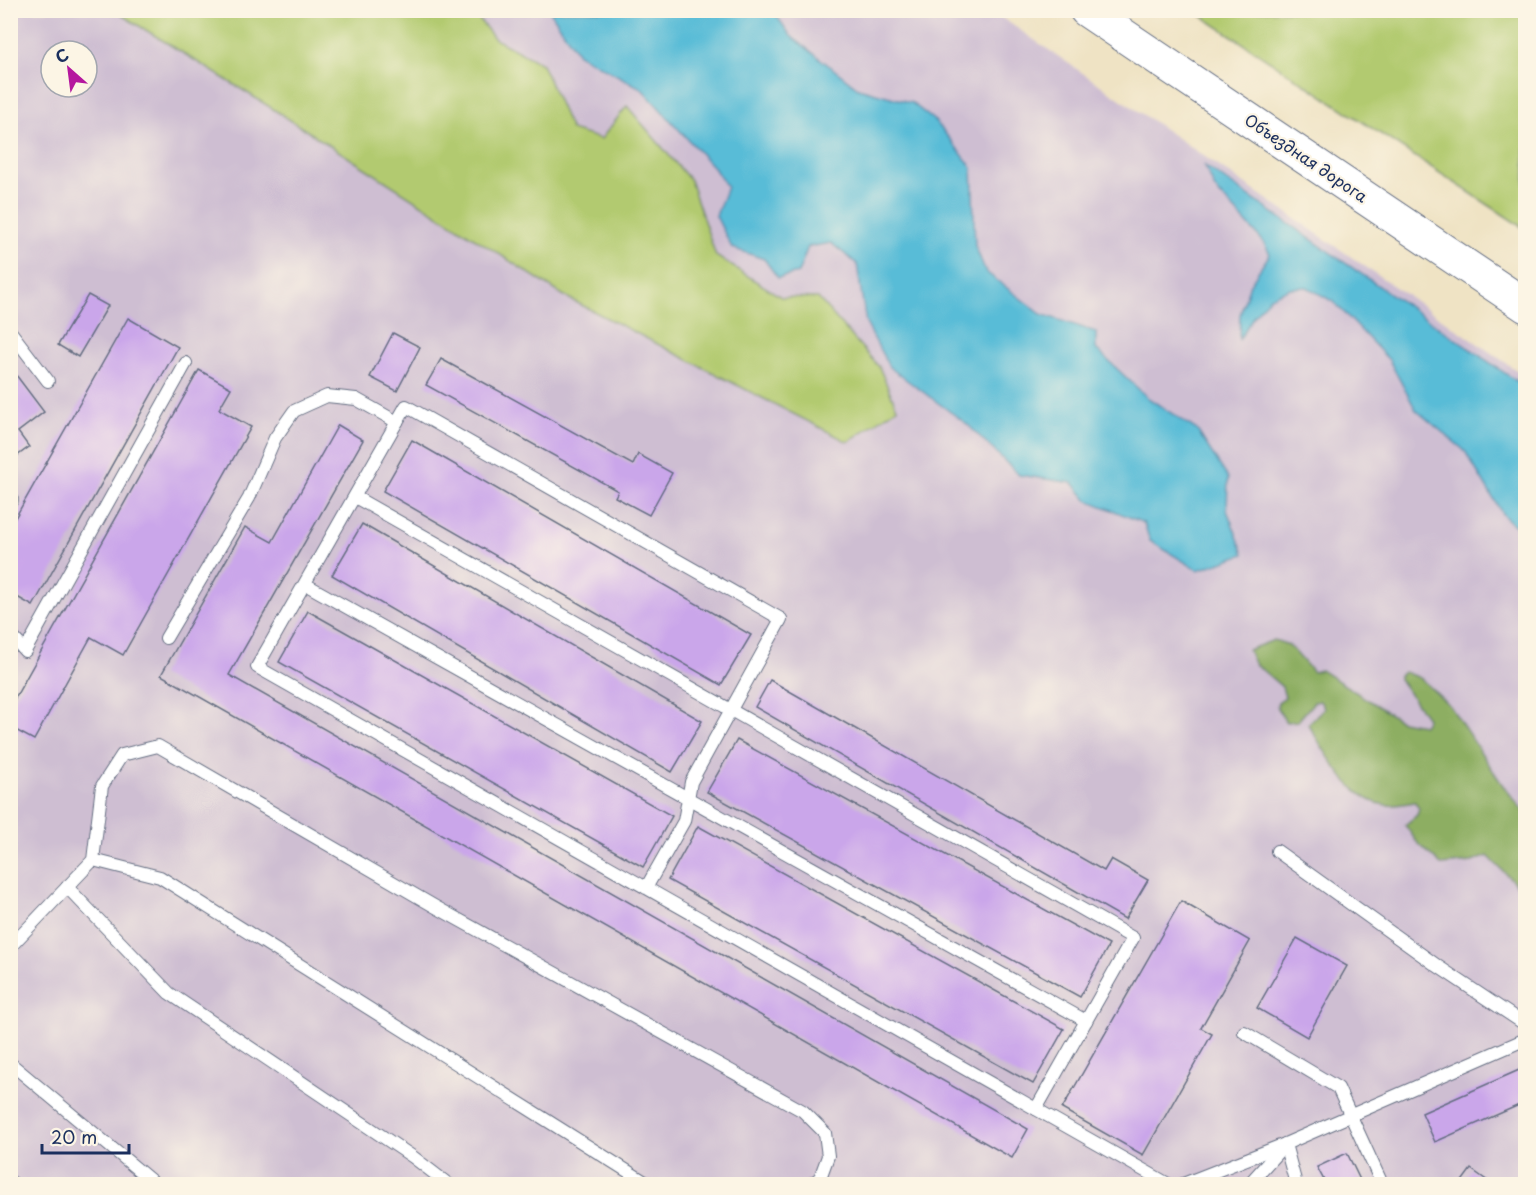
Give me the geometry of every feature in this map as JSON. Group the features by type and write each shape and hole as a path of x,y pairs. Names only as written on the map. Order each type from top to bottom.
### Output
{"main road":[{"name":"Объездная дорога","path":"1086,10 1526,306"}],"lane":[{"path":"10,331 48,381"},
{"path":"10,634 25,651 186,363"},
{"path":"166,638 249,498 275,438 294,411 327,396 356,399 397,422"},
{"path":"646,888 684,821 691,782 781,619 406,406 258,667 646,888 1036,1109 1168,1185"},
{"path":"355,497 1133,938 1036,1109"},
{"path":"305,584 1086,1021"},
{"path":"10,946 93,860 102,786 122,755 158,746 434,906 803,1111 825,1133 828,1156 820,1178 811,1185"},
{"path":"1276,851 1436,965 1526,1025"},
{"path":"93,860 160,877 648,1185"},
{"path":"67,887 169,993 413,1157 448,1185"},
{"path":"1244,1032 1338,1088 1382,1185"},
{"path":"1183,1185 1285,1144 1526,1039"},
{"path":"10,1063 155,1185"},
{"path":"1249,1185 1285,1144"},
{"path":"1285,1144 1296,1185"},
{"path":"10,1181 14,1185"}],"shaded area":[{"path":"11,11 992,11 1525,376 1525,1184 11,1184"}],"green space":[{"path":"115,11 472,11 495,39 542,64 571,130 601,139 627,106 690,180 716,256 781,297 818,298 879,367 897,408 848,442 566,297 262,102"},
{"path":"1194,11 1525,11 1525,229"},
{"path":"1274,640 1289,645 1313,672 1321,670 1401,721 1423,725 1427,718 1399,679 1399,675 1404,672 1420,678 1450,706 1502,784 1525,812 1525,893 1488,856 1472,862 1441,865 1416,841 1405,825 1417,815 1419,808 1415,802 1387,805 1374,802 1350,785 1331,761 1308,724 1324,708 1320,701 1314,702 1298,721 1286,722 1277,708 1278,702 1285,697 1282,687 1254,663 1248,650"}],"water":[{"path":"550,11 773,11 791,36 858,88 912,103 936,122 972,167 975,246 986,272 1041,314 1096,332 1096,349 1148,398 1197,430 1228,478 1227,510 1244,554 1198,570 1150,541 1144,523 1087,500 1073,483 1019,475 967,424 889,367 866,323 857,264 831,243 808,247 798,273 778,278 764,259 732,248 716,216 727,187 714,168 641,88 578,54"},
{"path":"1205,166 1525,387 1525,534 1503,515 1465,451 1416,410 1389,360 1334,302 1307,287 1290,288 1270,297 1254,315 1239,340 1240,315 1250,284 1270,254 1262,240 1215,189"}],"building":[{"path":"88,295 108,306 78,357 58,345"},
{"path":"128,318 178,347 33,606 10,593 10,527"},
{"path":"393,333 420,347 397,391 370,377"},
{"path":"441,359 633,465 638,454 672,473 649,515 615,497 618,491 426,385"},
{"path":"10,367 44,412 18,432 29,447 10,461"},
{"path":"199,370 231,388 219,409 251,427 123,655 91,637 34,740 10,727 10,707"},
{"path":"338,425 363,440 229,675 1028,1129 1012,1158 161,675 245,527 272,542"},
{"path":"412,440 751,635 721,685 383,491"},
{"path":"362,524 702,721 672,772 332,575"},
{"path":"308,611 672,816 643,867 279,662"},
{"path":"770,680 1104,871 1111,859 1148,880 1125,919 755,707"},
{"path":"737,740 1109,945 1080,997 707,792"},
{"path":"698,826 1064,1029 1033,1084 668,880"},
{"path":"1181,901 1250,941 1201,1028 1212,1034 1143,1155 1062,1109"},
{"path":"1297,938 1347,966 1307,1037 1257,1008"},
{"path":"1526,1067 1526,1102 1435,1142 1422,1113"},
{"path":"1347,1153 1362,1184 1326,1184 1317,1167"},
{"path":"1471,1169 1492,1184 1460,1184"}]}
